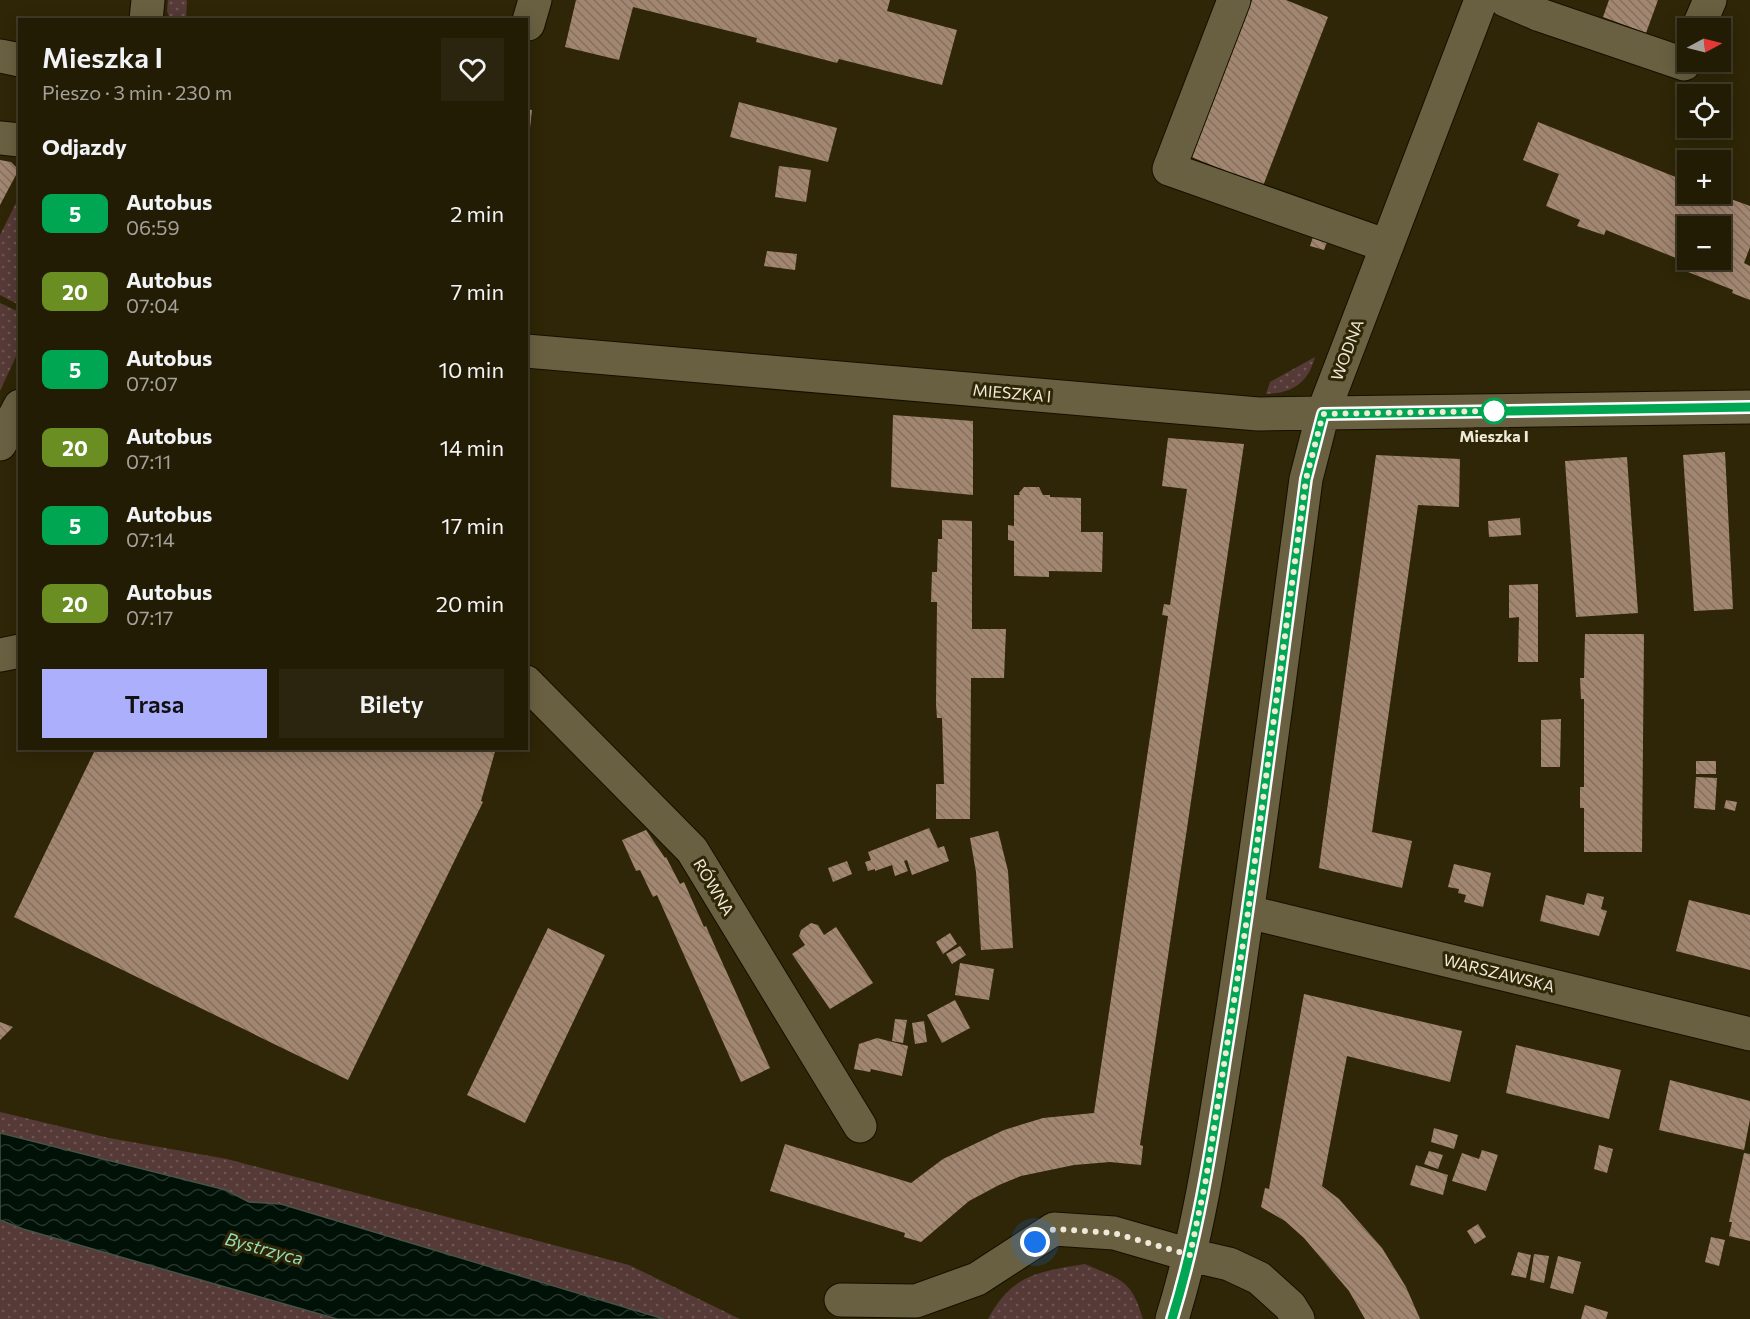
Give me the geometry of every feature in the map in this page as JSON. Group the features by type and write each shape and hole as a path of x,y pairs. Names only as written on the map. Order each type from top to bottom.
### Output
{"street":[{"path":"146,18 148,0"},
{"path":"1234,0 1169,169 1387,246"},
{"name":"WODNA","path":"1172,1319 1190,1255 1206,1179 1248,912 1306,479 1323,414 1481,0"},
{"path":"1505,0 1540,15 1677,62"},
{"path":"1702,18 1710,0"},
{"path":"0,56 18,60"},
{"path":"0,138 18,140"},
{"name":"MIESZKA I","path":"528,351 1258,414 1750,407"},
{"path":"0,444 18,410"},
{"path":"0,655 18,651"},
{"name":"RÓWNA","path":"528,684 692,850 860,1126"},
{"name":"WARSZAWSKA","path":"1248,912 1750,1034"},
{"path":"841,1300 916,1301 977,1279 1054,1229 1114,1233 1229,1264 1259,1278 1290,1306 1298,1319"}],"shaded area":[{"path":"168,0 187,0 186,18 170,18 167,11"},
{"path":"18,199 18,304 0,295 0,235"},
{"path":"0,303 18,312 18,352 0,391"},
{"path":"1315,357 1308,374 1298,385 1292,389 1266,394 1270,382"},
{"path":"0,1112 109,1138 227,1159 629,1265 740,1319 0,1319"},
{"path":"1085,1264 1123,1282 1134,1295 1143,1319 988,1319 997,1304 1017,1284 1040,1273"}],"water":[{"name":"Bystrzyca","path":"0,1133 226,1190 249,1202 281,1204 664,1319 337,1319 23,1229 0,1220"}],"building":[{"path":"576,0 890,0 887,11 957,30 942,85 839,59 837,63 756,42 757,38 633,7 619,60 565,47"},
{"path":"1252,0 1286,0 1328,17 1263,186 1189,156 1200,129 1202,129"},
{"path":"1609,0 1658,0 1646,33 1603,17"},
{"path":"739,102 837,128 828,162 730,137"},
{"path":"528,109 532,110 530,128 528,128"},
{"path":"1538,122 1677,178 1677,204 1731,204 1731,199 1750,206 1750,247 1744,263 1750,266 1750,300 1732,293 1733,290 1683,270 1731,270 1731,216 1677,216 1677,258 1606,230 1604,235 1577,226 1580,220 1546,206 1559,174 1523,160"},
{"path":"0,160 11,162 17,168 17,173 0,205"},
{"path":"779,166 811,170 806,202 775,197"},
{"path":"1313,237 1327,242 1324,250 1310,246"},
{"path":"767,251 797,254 795,270 764,266"},
{"path":"893,415 973,421 973,495 891,487"},
{"path":"1168,438 1244,444 1140,1145 1143,1146 1141,1165 1110,1162 1074,1165 1021,1176 969,1201 921,1242 904,1237 905,1233 770,1191 785,1144 911,1183 943,1159 1004,1130 1043,1118 1094,1113 1168,616 1162,615 1164,604 1170,605 1187,489 1162,486"},
{"path":"1725,452 1733,609 1694,611 1683,455"},
{"path":"1376,455 1460,459 1459,507 1418,505 1372,832 1412,841 1402,888 1319,868"},
{"path":"1627,457 1638,613 1576,617 1565,461"},
{"path":"1024,487 1039,487 1043,495 1050,495 1050,497 1081,498 1081,532 1103,532 1102,572 1049,571 1049,577 1014,576 1014,541 1008,540 1008,525 1014,526 1014,495 1020,495"},
{"path":"1520,518 1521,535 1489,537 1488,521"},
{"path":"942,520 972,521 972,629 1006,629 1004,678 971,678 970,819 936,819 936,784 944,784 942,718 937,718 936,704 937,602 931,602 932,572 937,572 938,539 942,539"},
{"path":"1538,584 1538,662 1518,662 1519,617 1509,618 1509,585"},
{"path":"1585,634 1644,634 1642,852 1584,852 1584,808 1580,808 1580,787 1584,787 1584,699 1581,699 1580,678 1584,678"},
{"path":"1561,719 1560,767 1541,767 1541,720"},
{"path":"95,750 495,750 481,801 483,802 348,1080 14,917"},
{"path":"1696,761 1716,761 1716,774 1696,774"},
{"path":"1696,777 1717,778 1715,810 1694,808"},
{"path":"1726,800 1737,802 1735,811 1724,808"},
{"path":"929,828 938,848 944,846 949,861 912,875 907,860 904,861 908,871 895,876 892,865 868,871 865,862 871,860 868,852"},
{"path":"646,830 666,857 680,884 684,882 770,1068 741,1082 657,895 653,897 640,870 636,871 622,840"},
{"path":"998,831 1008,871 1013,948 981,950 976,872 970,838"},
{"path":"847,861 852,874 833,882 828,868"},
{"path":"1454,864 1491,873 1483,907 1464,902 1466,895 1458,893 1459,889 1448,887"},
{"path":"1587,893 1604,897 1601,909 1607,911 1599,936 1540,921 1546,895 1584,905"},
{"path":"1689,900 1750,915 1750,970 1676,951"},
{"path":"811,923 818,925 824,935 836,927 873,983 830,1009 792,954 805,945 799,936 801,930"},
{"path":"548,928 605,955 525,1123 467,1095"},
{"path":"950,933 957,944 943,954 936,942"},
{"path":"960,946 966,955 952,964 946,954"},
{"path":"960,963 994,969 989,1000 955,995"},
{"path":"1304,994 1462,1031 1450,1082 1347,1056 1322,1186 1339,1199 1382,1248 1406,1287 1420,1319 1365,1319 1349,1291 1304,1238 1285,1221 1261,1207 1265,1188 1269,1189"},
{"path":"955,1000 970,1028 942,1043 927,1015"},
{"path":"895,1019 907,1020 903,1043 892,1041"},
{"path":"924,1021 927,1042 915,1044 912,1023"},
{"path":"0,1022 13,1027 0,1040"},
{"path":"877,1038 908,1046 902,1076 871,1069 870,1072 854,1069 859,1044"},
{"path":"1516,1045 1621,1070 1609,1119 1506,1093"},
{"path":"1670,1080 1750,1101 1750,1119 1744,1150 1659,1130"},
{"path":"1434,1128 1458,1135 1454,1149 1431,1142"},
{"path":"1599,1145 1613,1149 1607,1173 1594,1169"},
{"path":"1482,1150 1498,1155 1486,1191 1452,1181 1462,1153 1479,1159"},
{"path":"1429,1151 1443,1155 1438,1169 1424,1164"},
{"path":"1744,1153 1750,1154 1750,1241 1729,1236 1732,1222 1729,1222"},
{"path":"1416,1165 1448,1175 1443,1195 1410,1185"},
{"path":"1478,1224 1486,1237 1475,1244 1467,1231"},
{"path":"1711,1237 1725,1240 1719,1266 1705,1262"},
{"path":"1518,1252 1531,1255 1526,1278 1511,1275"},
{"path":"1534,1254 1549,1256 1544,1283 1530,1280"},
{"path":"1558,1256 1581,1262 1573,1294 1550,1288"},
{"path":"1585,1305 1608,1312 1606,1319 1581,1319"}],"bus line":[{"name":"5","path":"1172,1319 1190,1255 1206,1179 1248,912 1306,479 1323,414 1750,407"}],"place":[{"name":"Mieszka I","path":"1494,411"}],"route":[{"path":"1035,1242 1054,1229 1114,1233 1190,1255 1206,1179 1248,912 1306,479 1323,414 1496,411 1494,411"}]}
